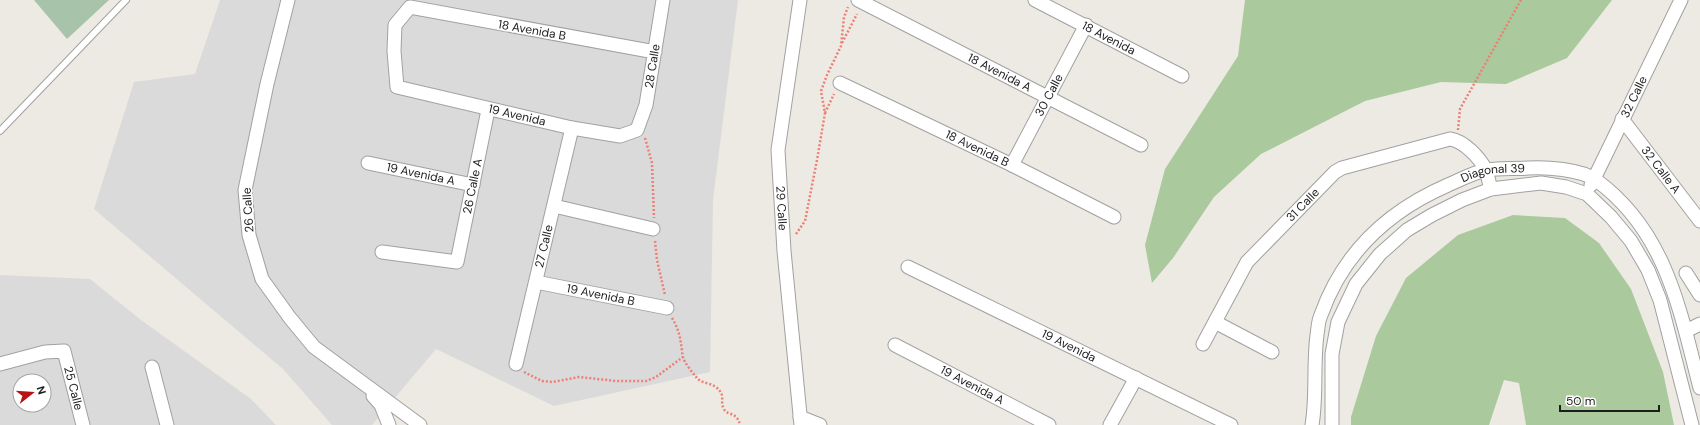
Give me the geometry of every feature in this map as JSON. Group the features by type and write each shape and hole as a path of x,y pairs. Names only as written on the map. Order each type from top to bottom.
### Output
{"street":[{"name":"26 Calle","path":"288,0 267,84 245,190 249,235 262,279 290,318 314,347 416,423"},
{"name":"28 Calle","path":"637,130 646,105 663,0"},
{"name":"29 Calle","path":"800,0 778,150 784,251 800,422"},
{"name":"18 Avenida","path":"1035,0 1086,25 1182,76"},
{"name":"32 Calle","path":"1587,194 1680,0"},
{"name":"18 Avenida A","path":"857,3 1049,96 1141,145"},
{"name":"18 Avenida B","path":"397,87 394,51 395,25 410,7 655,52"},
{"name":"30 Calle","path":"1012,165 1086,25"},
{"name":"18 Avenida B","path":"840,83 1012,165 1114,217"},
{"name":"19 Avenida","path":"397,87 488,110 572,128 620,136 637,130"},
{"name":"26 Calle A","path":"382,252 457,262 488,110"},
{"name":"32 Calle A","path":"1622,119 1700,220"},
{"name":"27 Calle","path":"516,364 572,128"},
{"name":"31 Calle","path":"1203,344 1247,262 1335,172 1342,168 1450,139 1458,140"},
{"path":"1458,140 1486,170 1491,189"},
{"name":"19 Avenida A","path":"368,163 473,186"},
{"name":"Diagonal 39","path":"1312,425 1315,351 1320,316 1340,275 1368,237 1395,214 1424,196 1486,170 1541,168 1570,170 1594,178 1624,205 1645,232 1663,263 1676,294 1700,388"},
{"name":"Diagonal 39","path":"1332,425 1332,354 1338,322 1356,284 1380,254 1408,230 1456,203 1491,189 1541,183 1566,187 1587,194 1611,217 1631,241 1648,270 1660,300 1692,425"},
{"path":"554,206 654,230"},
{"name":"19 Avenida","path":"908,266 1231,425"},
{"path":"1686,273 1700,295"},
{"name":"19 Avenida B","path":"536,282 667,308"},
{"path":"1215,322 1272,352"},
{"path":"1686,331 1700,324"},
{"name":"19 Avenida A","path":"895,345 1049,425"},
{"name":"25 Calle","path":"0,364 45,352 64,351 83,425"},
{"path":"152,367 167,425"},
{"path":"1110,425 1136,378"},
{"name":"26 Calle","path":"361,383 381,405 389,425"},
{"path":"800,422 820,425"}],"lane":[{"path":"0,131 126,0"}],"path":[{"path":"1458,140 1460,109 1521,0"},
{"path":"825,113 821,91 841,46 857,3"},
{"path":"841,46 844,17 857,3"},
{"path":"784,251 805,221 825,113 840,83"},
{"path":"637,130 647,140 652,163 654,230 657,260 667,308 679,333 683,357 698,380 715,387 720,392 723,396 722,408 725,412 735,416 739,420 740,425"},
{"path":"516,364 524,372 542,381 553,382 579,377 616,381 646,381 656,377 683,357"}],"shaded area":[{"path":"220,0 738,0 713,200 710,372 554,406 436,349 372,425 332,425 283,369 94,209 134,82 195,74"},
{"path":"0,275 90,279 141,320 251,399 276,425 0,425"}],"green space":[{"path":"34,0 109,0 67,39"},
{"path":"1245,0 1612,0 1567,58 1506,84 1441,82 1365,101 1261,154 1214,197 1173,258 1152,283 1145,245 1165,169 1238,56"},
{"path":"1513,215 1565,218 1599,243 1631,289 1663,372 1674,425 1526,425 1519,383 1504,380 1489,425 1351,425 1351,417 1376,336 1406,278 1458,235"}]}
